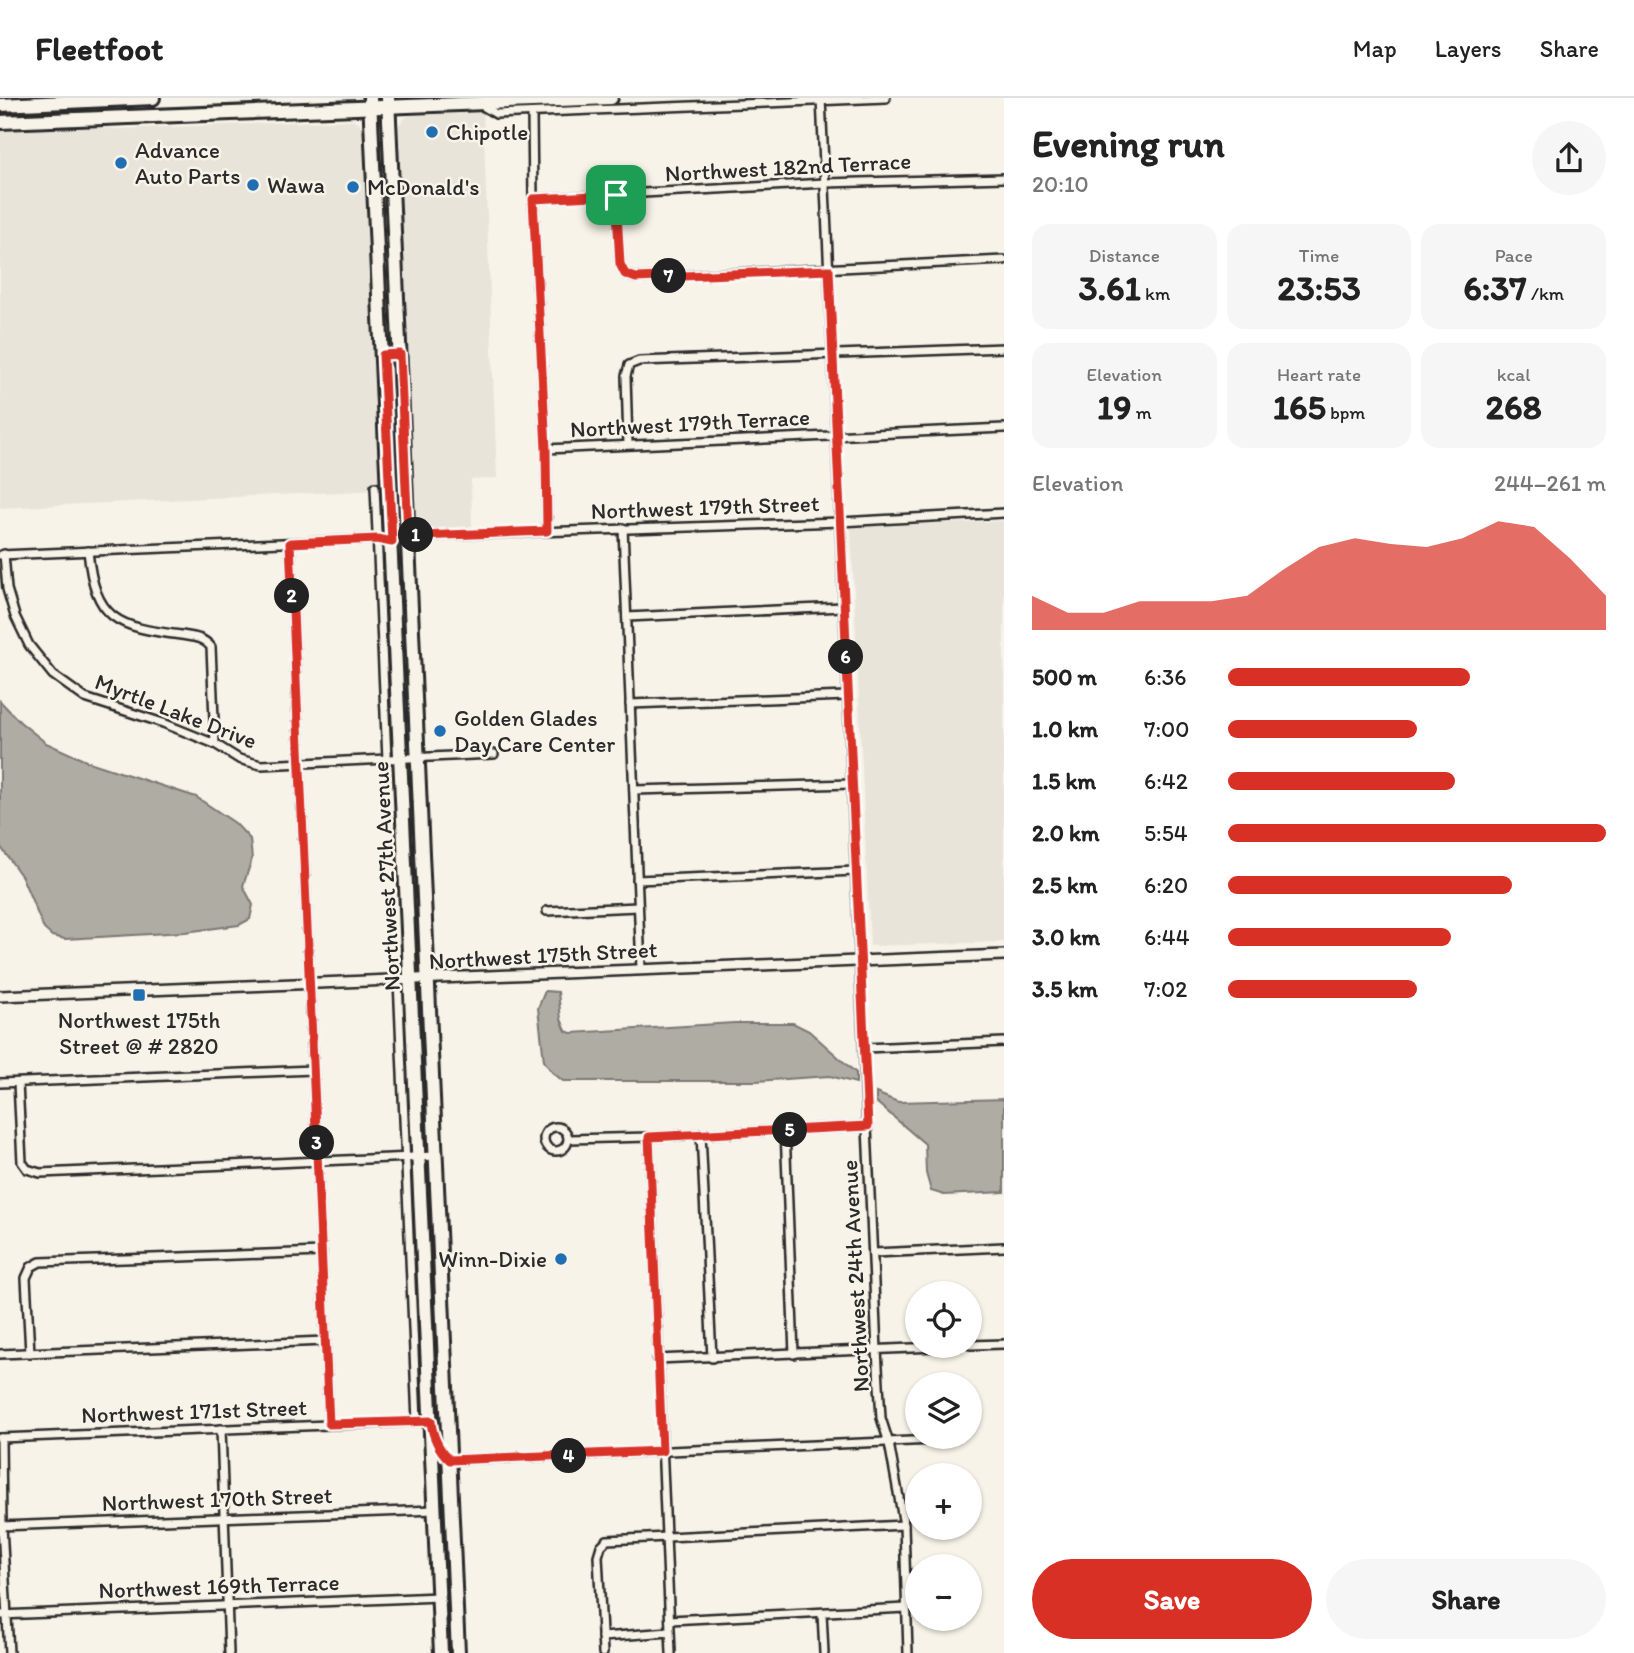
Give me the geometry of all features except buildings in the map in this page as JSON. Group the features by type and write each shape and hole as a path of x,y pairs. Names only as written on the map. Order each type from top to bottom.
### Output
{"main road":[{"path":"0,105 153,98"},
{"path":"0,122 371,103 481,104 611,98"},
{"path":"532,113 547,101"},
{"path":"33,121 34,114 46,103"},
{"name":"Northwest 27th Avenue","path":"371,103 402,758 405,980 413,1157 426,1308 441,1653"},
{"name":"Northwest 27th Avenue","path":"388,103 458,1653"},
{"path":"383,355 400,354"},
{"path":"390,509 400,529 408,534"},
{"path":"392,542 400,546 410,565"},
{"path":"426,1308 443,1307"},
{"path":"431,1426 441,1452 450,1460"},
{"path":"437,1565 448,1588 455,1591"},
{"path":"439,1597 447,1604 457,1626"}],"street":[{"path":"481,104 496,114 886,98"},
{"name":"Northwest 24th Avenue","path":"821,99 877,1350 881,1418 889,1443 904,1525 905,1566"},
{"path":"532,113 547,531"},
{"name":"Northwest 182nd Terrace","path":"533,199 825,183 1004,178"},
{"path":"616,195 620,264 625,274 636,278 1004,261"},
{"path":"628,444 626,376 629,365 639,361 1004,348"},
{"name":"Northwest 179th Terrace","path":"546,449 1004,428"},
{"path":"374,487 387,759"},
{"name":"Northwest 179th Street","path":"408,534 421,536 840,522 1004,513"},
{"path":"623,528 641,969"},
{"path":"2,555 377,539 392,542"},
{"path":"290,543 329,1424"},
{"path":"88,551 91,580 106,612 133,627 149,632 198,638 211,647 215,744"},
{"name":"Myrtle Lake Drive","path":"2,555 7,589 15,616 29,645 53,675 85,698 163,723 215,744 239,759 261,765 494,754"},
{"path":"627,617 843,607"},
{"path":"630,704 847,695"},
{"path":"634,790 852,784"},
{"path":"636,880 856,871"},
{"path":"547,911 638,907"},
{"name":"Northwest 175th Street","path":"0,996 1004,955"},
{"path":"865,1048 1004,1042"},
{"path":"0,1083 313,1070"},
{"path":"18,1083 22,1162 27,1169 40,1173 436,1156"},
{"path":"569,1139 868,1126"},
{"path":"785,1130 794,1354"},
{"path":"701,1134 712,1358"},
{"path":"649,1137 671,1653"},
{"path":"413,1157 417,1421"},
{"path":"874,1253 1004,1247"},
{"path":"30,1353 26,1278 31,1267 40,1262 322,1252"},
{"path":"0,1354 325,1341"},
{"path":"982,1345 1004,1344"},
{"path":"657,1359 905,1349"},
{"name":"Northwest 171st Street","path":"1,1438 417,1421 431,1426"},
{"path":"221,1429 229,1653"},
{"path":"1,1438 3,1615 9,1653"},
{"path":"450,1460 905,1442"},
{"name":"Northwest 170th Street","path":"1,1526 435,1510"},
{"path":"603,1653 598,1556 601,1546 607,1540 904,1525"},
{"name":"Northwest 169th Terrace","path":"3,1615 439,1597"},
{"path":"670,1620 905,1608"},
{"path":"822,1613 824,1653"},
{"name":"Northwest 24th Avenue","path":"907,1631 908,1653"},
{"path":"602,1637 670,1632"}],"shaded area":[{"path":"483,112 497,478 471,480 472,526 424,529 415,522 398,126 407,116"},
{"path":"353,120 365,130 381,490 0,508 0,130 95,126 116,129"},
{"path":"1004,521 1004,942 870,946 851,527"},
{"path":"0,701 46,743 86,761 196,797 235,823 250,839 252,859 243,886 253,905 250,919 239,925 185,932 65,939 52,936 44,929 22,877 0,846"},
{"path":"545,991 558,992 561,1019 566,1031 571,1033 734,1023 793,1023 809,1031 856,1073 856,1083 830,1076 756,1081 563,1081 544,1061 538,1008"},
{"path":"876,1093 898,1102 1004,1099 1004,1192 944,1195 931,1191 926,1173 925,1144 876,1102"}],"place":[{"name":"Chipotle","path":"432,132"},
{"name":"Advance Auto Parts","path":"121,163"},
{"name":"Wawa","path":"253,185"},
{"name":"McDonald's","path":"353,187"},
{"name":"Golden Glades Day Care Center","path":"440,731"},
{"name":"Northwest 175th Street @ # 2820","path":"139,995"},
{"name":"Winn-Dixie","path":"561,1259"}],"route":[{"path":"616,195 620,264 625,274 636,278 829,270 868,1126 649,1137 662,1451 450,1460 440,1449 432,1431 431,1421 329,1424 290,543 377,539 392,542 383,355 400,354 408,534 421,536 547,531 546,449 533,199 616,195"}]}
